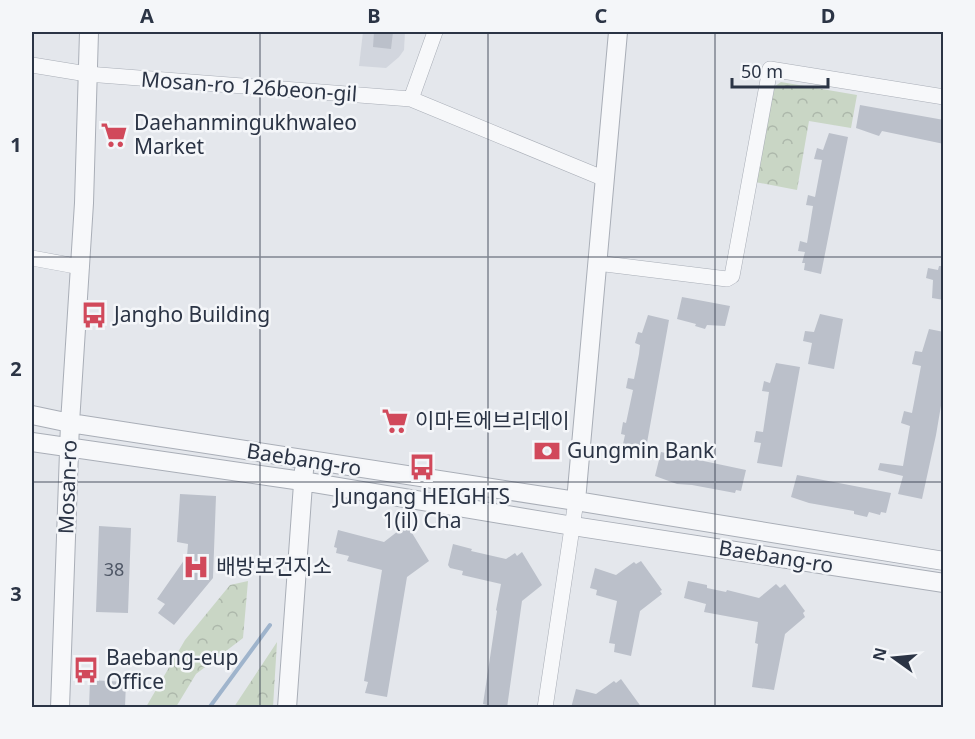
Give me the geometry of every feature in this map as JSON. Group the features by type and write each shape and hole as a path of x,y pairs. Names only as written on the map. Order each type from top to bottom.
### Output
{"street":[{"name":"Mosan-ro","path":"60,708 70,423 81,267 89,32"},
{"path":"411,99 435,32"},
{"path":"545,708 576,501 618,32"},
{"name":"Mosan-ro 126beon-gil","path":"32,65 87,74 411,99 605,179"},
{"path":"597,262 727,279 732,276 770,69 944,98"},
{"path":"32,258 81,267"},
{"name":"Baebang-ro","path":"32,415 70,423 576,501 944,561"},
{"name":"Baebang-ro","path":"32,442 302,481 573,526 944,583"},
{"path":"287,708 302,481 306,460"}],"shaded area":[{"path":"363,32 405,32 404,50 386,68 359,66"}],"green space":[{"path":"781,82 857,95 851,128 809,121 797,190 755,182 771,89"},
{"path":"248,581 243,638 196,674 176,707 146,707 185,640 230,585"},
{"path":"277,642 273,707 234,707"}],"building":[{"path":"374,32 393,32 391,49 373,47"},
{"path":"860,105 944,120 944,144 882,131 879,136 856,128"},
{"path":"829,133 848,137 821,274 804,270 805,263 802,263 805,252 798,251 800,241 807,243 813,206 806,205 808,195 815,197 822,160 814,159 817,148 823,150"},
{"path":"939,266 944,266 944,300 932,298 933,280 926,278 928,268 938,270"},
{"path":"682,297 730,306 725,326 707,325 705,329 677,319"},
{"path":"820,314 843,319 834,369 808,364 812,343 803,341 805,331 814,332"},
{"path":"648,315 669,320 645,454 624,450 625,435 621,434 623,422 626,423 633,390 626,388 628,378 634,379 639,354 640,345 635,343 638,332 642,333"},
{"path":"929,329 944,332 944,388 922,499 898,494 903,476 878,470 880,463 903,466 910,426 901,423 904,411 912,413 921,366 912,364 915,351 922,352"},
{"path":"776,363 800,367 782,467 757,463 761,443 754,442 756,431 763,432 769,392 762,391 764,381 770,383"},
{"path":"661,452 746,470 741,491 736,490 735,493 677,484 655,476"},
{"path":"797,475 891,493 886,513 881,512 880,515 869,512 867,517 854,514 854,511 809,503 791,497"},
{"name":"배방보건지소","path":"180,494 216,496 213,578 174,625 158,613 165,604 157,599 187,556 188,544 177,542"},
{"path":"99,526 131,528 128,613 96,612"},
{"path":"402,528 405,531 409,528 429,561 407,577 387,697 365,693 368,682 364,681 382,570 347,561 349,556 336,553 337,548 334,547 338,530 384,542"},
{"path":"453,544 472,549 471,551 506,559 515,553 517,556 522,552 542,585 522,601 507,708 486,708 487,705 483,704 501,584 462,575 463,571 450,568 448,565"},
{"path":"641,561 662,590 660,591 662,594 640,611 631,656 614,652 615,644 609,643 617,601 596,595 597,590 590,588 595,568 616,575 634,562 636,564"},
{"path":"688,581 707,585 707,588 726,592 727,590 759,598 776,584 780,588 785,584 805,611 803,613 805,617 785,634 774,690 752,687 758,644 755,643 758,622 704,612 706,604 684,598"},
{"path":"621,679 642,708 571,708 576,689 596,694 614,681 616,683"},
{"path":"90,680 126,682 125,707 89,708"}],"waterway":[{"path":"209,708 270,625"}],"place":[{"name":"Daehanmingukhwaleo Market","path":"114,135"},
{"name":"Jangho Building","path":"94,315"},
{"name":"이마트에브리데이","path":"395,421"},
{"name":"Gungmin Bank","path":"547,451"},
{"name":"Jungang HEIGHTS 1(il) Cha","path":"422,467"},
{"name":"배방보건지소","path":"196,567"},
{"name":"Baebang-eup Office","path":"86,670"}]}
